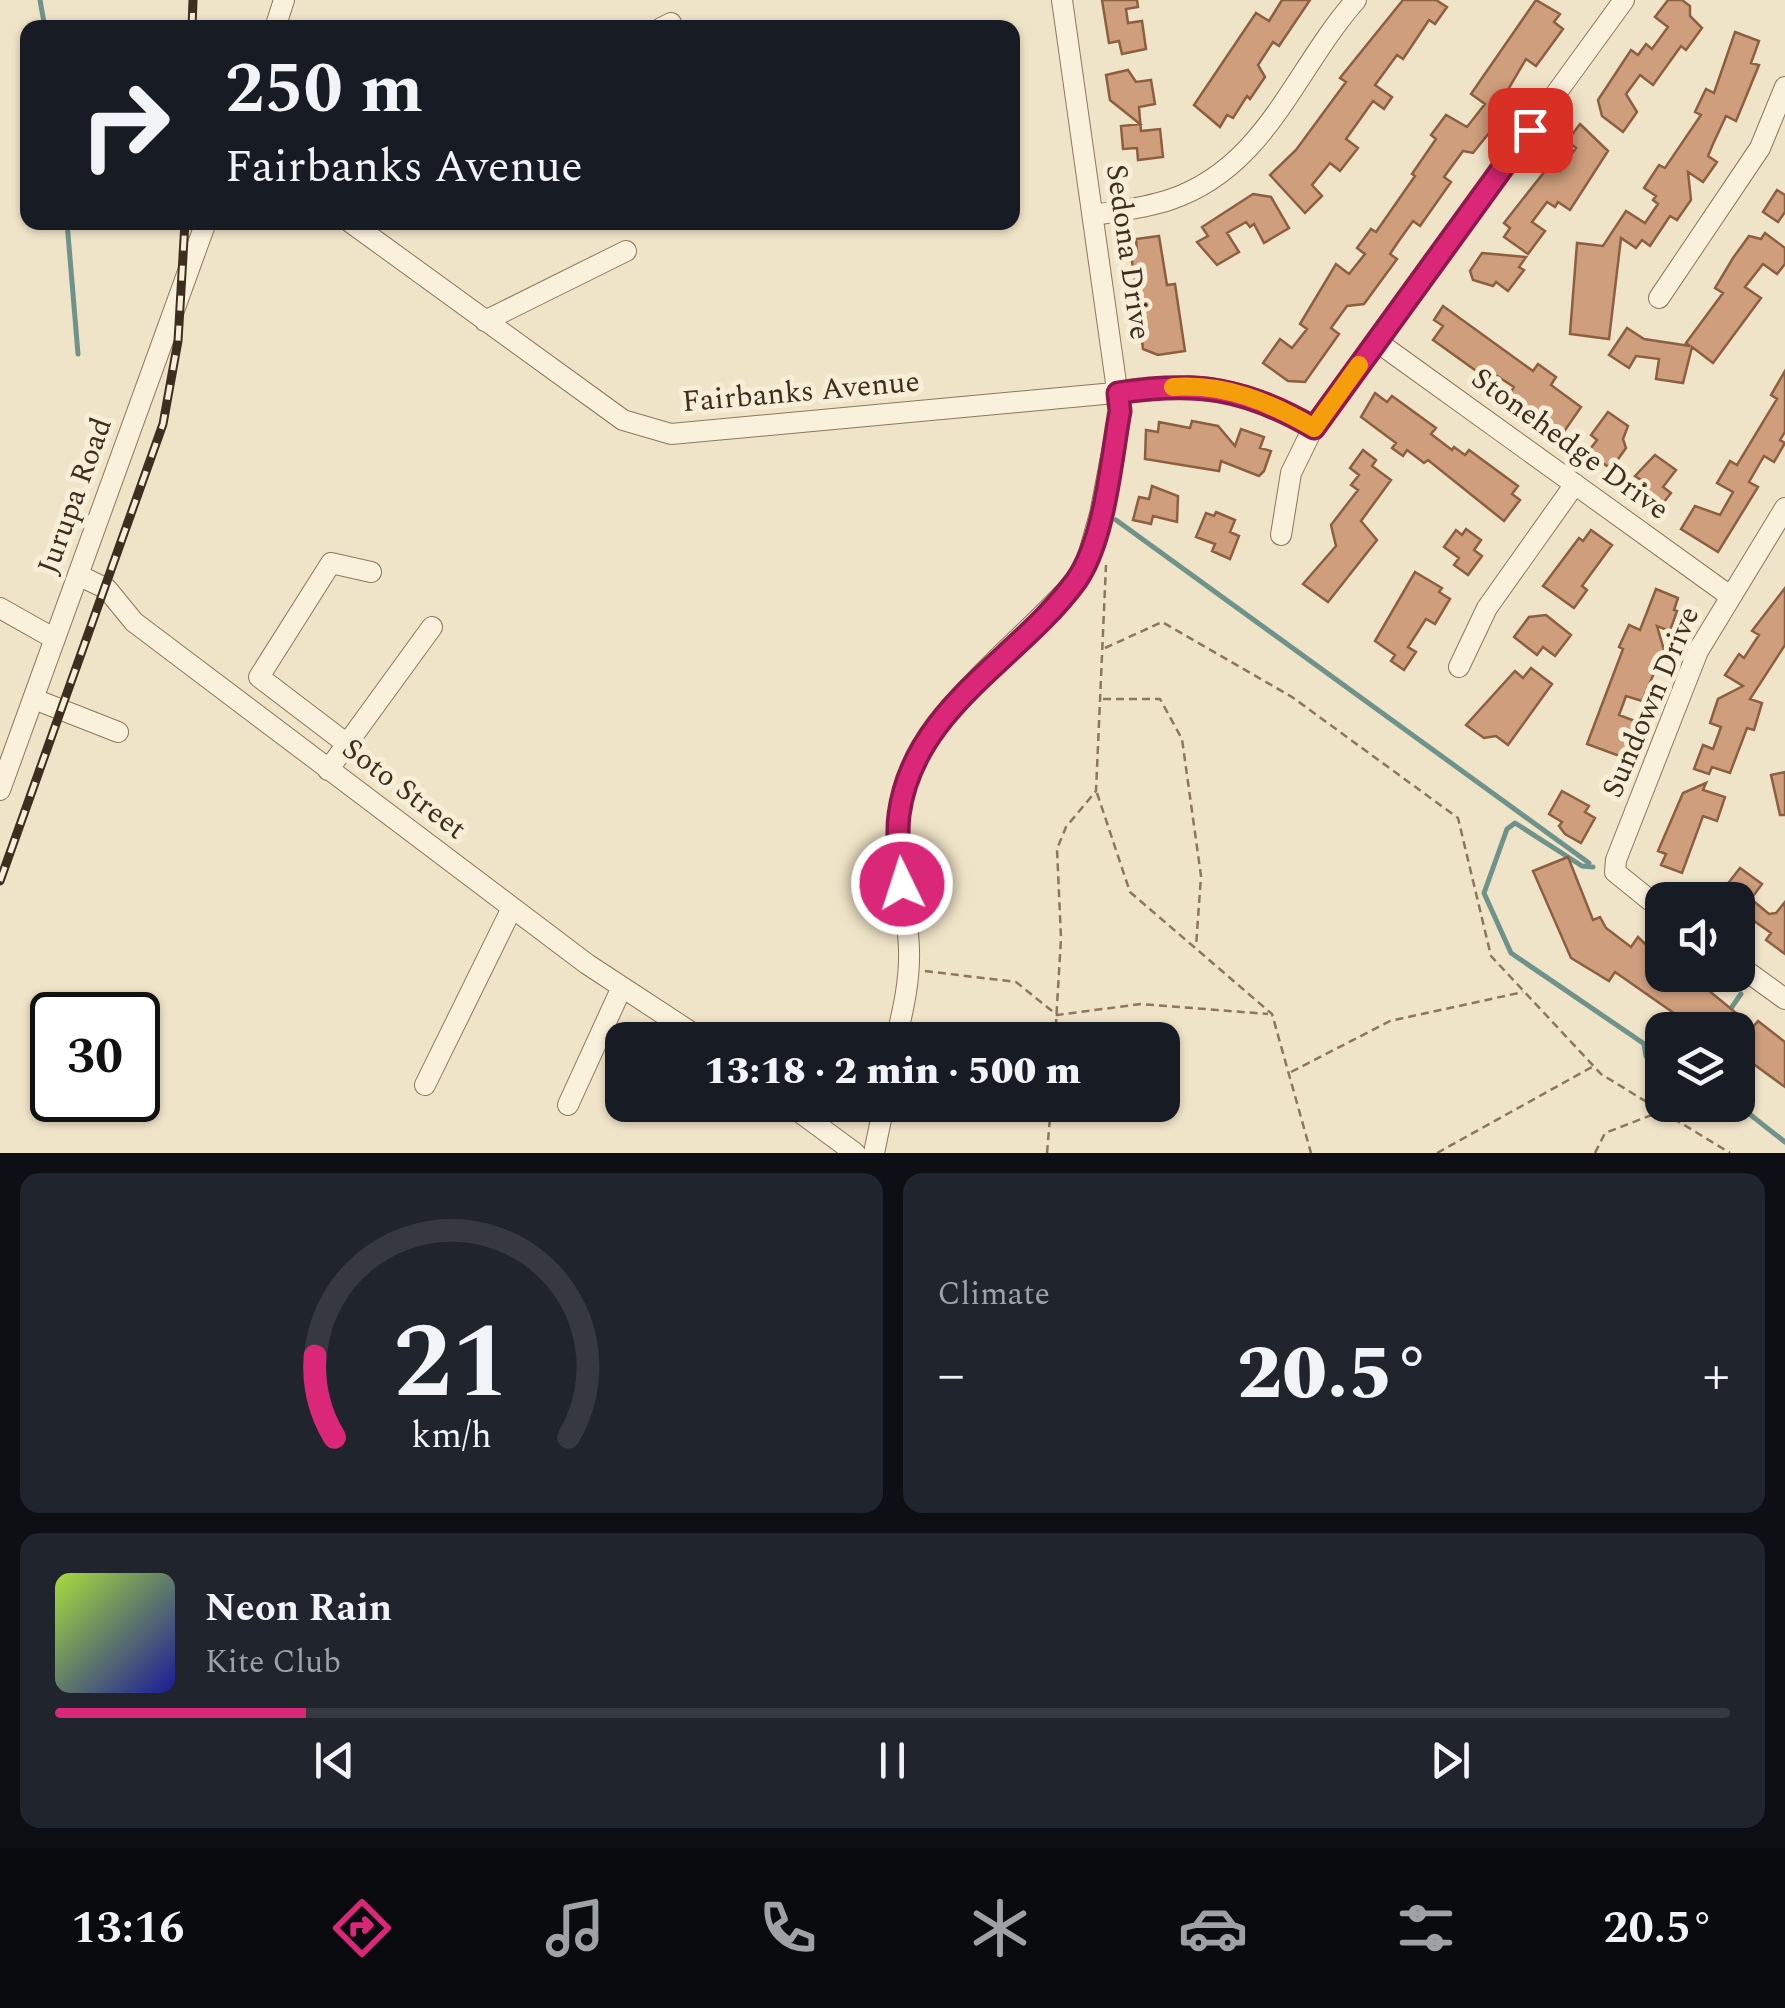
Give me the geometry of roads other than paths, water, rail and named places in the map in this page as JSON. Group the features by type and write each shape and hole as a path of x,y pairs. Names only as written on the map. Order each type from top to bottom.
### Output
{"street":[{"name":"Sedona Drive","path":"899,1022 908,969 899,815 910,772 947,712 1054,606 1087,560 1120,411 1062,0"},
{"path":"1093,215 1170,200 1238,160 1261,138 1356,0"},
{"path":"1282,535 1291,473 1314,428 1624,0"},
{"path":"1659,298 1744,175 1785,87"},
{"name":"Jurupa Road","path":"0,790 203,230"},
{"name":"Fairbanks Avenue","path":"361,230 624,420 661,434 1216,387 1268,402 1314,428"},
{"path":"485,320 626,251"},
{"name":"Stonehedge Drive","path":"1376,341 1730,596"},
{"path":"1458,667 1497,592 1575,484"},
{"name":"Sundown Drive","path":"1645,896 1615,872 1698,652 1785,508"},
{"path":"347,744 259,677 330,564 371,572"},
{"name":"Soto Street","path":"78,575 106,590 134,622 512,908 675,1022"},
{"path":"0,608 55,638"},
{"path":"328,770 432,627"},
{"path":"34,698 118,732"},
{"path":"425,1085 512,908"},
{"path":"1755,977 1785,999"},
{"path":"568,1106 622,987"},
{"path":"813,1122 854,1153"},
{"path":"874,1153 880,1122"}],"waterway":[{"path":"40,0 44,20"},
{"path":"68,230 78,354"},
{"path":"1116,520 1589,863"},
{"path":"1593,867 1582,866 1515,823 1507,829 1484,893 1511,953 1645,1044"},
{"path":"1729,1011 1741,994"},
{"path":"1644,1044 1645,1050"},
{"path":"1755,1118 1785,1142"}],"railway":[{"path":"192,20 193,0"},
{"path":"0,881 163,424 178,341 185,230"}]}
